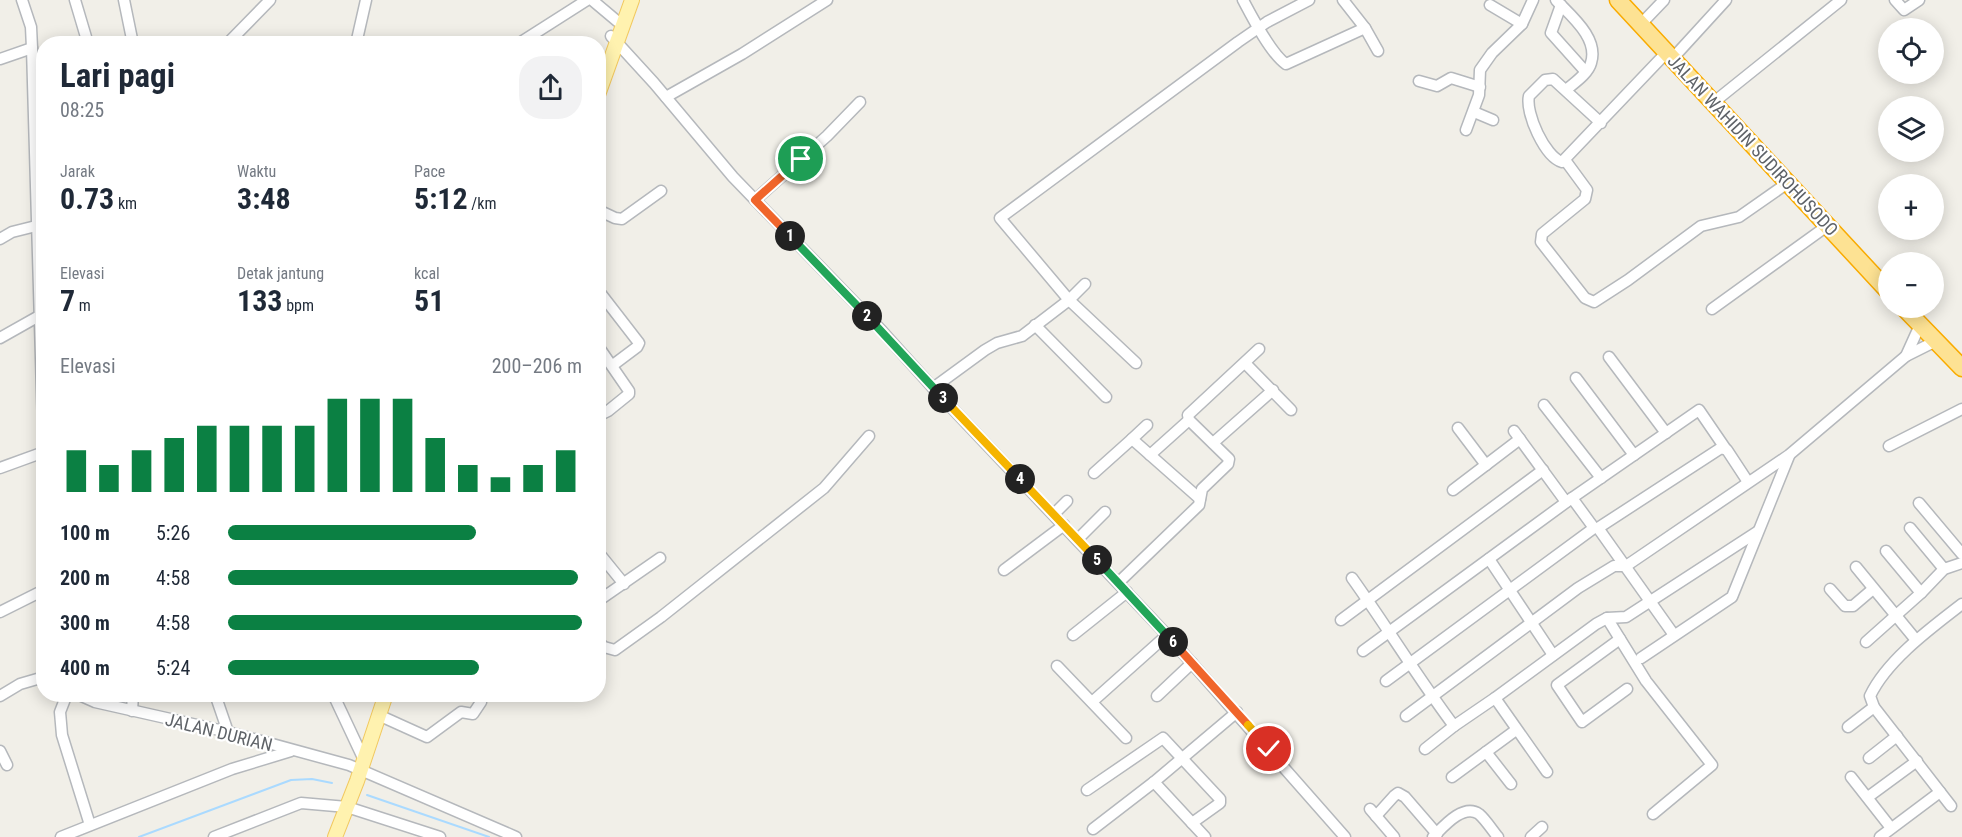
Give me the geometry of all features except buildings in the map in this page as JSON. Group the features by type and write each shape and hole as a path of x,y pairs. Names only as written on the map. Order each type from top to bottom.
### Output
{"highway":[{"name":"JALAN WAHIDIN SUDIROHUSODO","path":"1618,0 1878,280"},
{"path":"1913,318 1962,368"}],"main road":[{"path":"606,67 624,0"},
{"path":"606,56 632,0"},
{"path":"343,837 384,702"},
{"path":"362,773 390,702"},
{"path":"335,837 352,804"}],"street":[{"path":"22,0 31,27 36,168"},
{"path":"75,0 86,36"},
{"path":"124,0 131,36"},
{"path":"235,36 270,0"},
{"path":"358,36 366,0"},
{"path":"531,36 587,0"},
{"path":"592,0 617,21"},
{"path":"666,97 770,37 826,0"},
{"path":"1243,0 1259,28 1286,64 1365,28"},
{"path":"1136,363 1069,300 1000,218 1144,109 1259,28 1309,0"},
{"path":"1343,0 1365,28 1378,51"},
{"path":"1466,130 1474,112 1480,87 1480,70 1492,53 1522,24 1533,0"},
{"path":"1641,24 1664,0"},
{"path":"1601,123 1552,79 1548,79 1533,90 1529,96 1531,118 1542,141 1557,161 1562,162 1726,0"},
{"path":"1714,102 1841,0"},
{"path":"1894,0 1903,10 1919,0"},
{"path":"1558,3 1588,37 1592,61 1586,72 1566,90"},
{"path":"1558,3 1551,33 1586,72"},
{"path":"1490,5 1522,24"},
{"path":"614,39 733,177 1119,582 1237,712 1345,837"},
{"path":"0,59 32,48"},
{"path":"1419,81 1437,86 1451,78 1480,87"},
{"path":"755,200 827,136 860,102"},
{"path":"1474,112 1493,120"},
{"path":"1565,160 1587,190 1587,194 1585,199 1542,234 1541,242 1585,298 1594,302 1628,280 1698,227 1739,217 1789,182"},
{"path":"606,213 622,219 660,191"},
{"path":"1712,309 1827,226"},
{"path":"0,239 12,232 36,228"},
{"path":"933,388 985,350 1001,342 1020,337 1069,300 1085,284"},
{"path":"606,300 639,343 613,365"},
{"path":"0,338 36,318"},
{"path":"1035,325 1106,397"},
{"path":"1906,356 1920,325"},
{"path":"1406,716 1578,588 1614,566 1626,566 1789,455 1906,356 1936,341"},
{"path":"1150,455 1189,420 1190,412 1259,349"},
{"path":"606,356 627,387 628,394 606,412"},
{"path":"1609,357 1666,433"},
{"path":"1245,363 1291,410"},
{"path":"1576,378 1634,455"},
{"path":"1213,443 1273,390"},
{"path":"1544,405 1601,478"},
{"path":"1889,446 1962,409"},
{"path":"1363,651 1569,500 1699,411 1748,482"},
{"path":"1119,582 1199,505 1202,489 1229,462 1229,459 1189,420"},
{"path":"1094,473 1148,425"},
{"path":"1458,428 1486,465"},
{"path":"1453,490 1486,465 1517,435 1543,470 1596,528 1626,566 1674,635"},
{"path":"606,648 615,650 824,488 869,436"},
{"path":"1132,440 1200,499"},
{"path":"1386,681 1596,528 1718,449 1725,448"},
{"path":"0,468 36,455"},
{"path":"1641,658 1732,597 1789,455"},
{"path":"1341,620 1543,470"},
{"path":"1054,514 1067,501"},
{"path":"1919,503 1962,554"},
{"path":"1077,539 1106,512"},
{"path":"1004,570 1064,525"},
{"path":"1910,528 1944,569"},
{"path":"1425,749 1607,618 1626,617 1757,532"},
{"path":"1886,551 1921,593"},
{"path":"606,596 660,558"},
{"path":"1489,559 1553,655"},
{"path":"606,562 624,584"},
{"path":"1866,642 1921,593 1944,569 1962,562"},
{"path":"1856,567 1916,640"},
{"path":"1352,578 1431,696 1454,726"},
{"path":"1830,589 1845,606 1853,606 1873,589"},
{"path":"1073,636 1127,592"},
{"path":"0,612 36,594"},
{"path":"1951,806 1874,707 1870,696 1875,685 1916,640 1962,604"},
{"path":"1607,618 1646,681 1712,765 1653,814"},
{"path":"1092,702 1167,635"},
{"path":"1620,639 1557,685 1582,722 1627,689"},
{"path":"1157,696 1192,663"},
{"path":"1057,666 1126,738"},
{"path":"0,696 20,684 36,679"},
{"path":"1495,698 1547,772"},
{"path":"64,702 60,712 62,735 90,825"},
{"name":"JALAN DURIAN","path":"95,702 228,732 291,750 362,773 516,837"},
{"path":"132,711 133,702"},
{"path":"218,702 228,732"},
{"path":"336,702 362,773"},
{"path":"385,718 427,737 461,712 473,714 481,702"},
{"path":"1848,727 1874,707"},
{"path":"1093,829 1154,782 1237,712"},
{"path":"1452,777 1516,730"},
{"path":"1869,758 1897,736"},
{"path":"1088,790 1162,738 1220,801 1192,823"},
{"path":"61,837 232,769 291,750"},
{"path":"0,751 7,765"},
{"path":"1486,752 1511,784"},
{"path":"1868,797 1917,761"},
{"path":"1851,777 1891,828"},
{"path":"1154,782 1205,837"},
{"path":"1880,837 1940,792"},
{"path":"1394,837 1373,813 1398,793 1405,797 1435,835 1459,814 1472,812 1480,815 1498,837"},
{"path":"214,837 301,803 352,804 440,837"},
{"path":"1531,837 1542,826"}],"waterway":[{"path":"139,837 291,780 312,779 332,783"},
{"path":"367,795 489,837"}],"route":[{"path":"801,159 755,200 1119,582 1269,749"}]}
